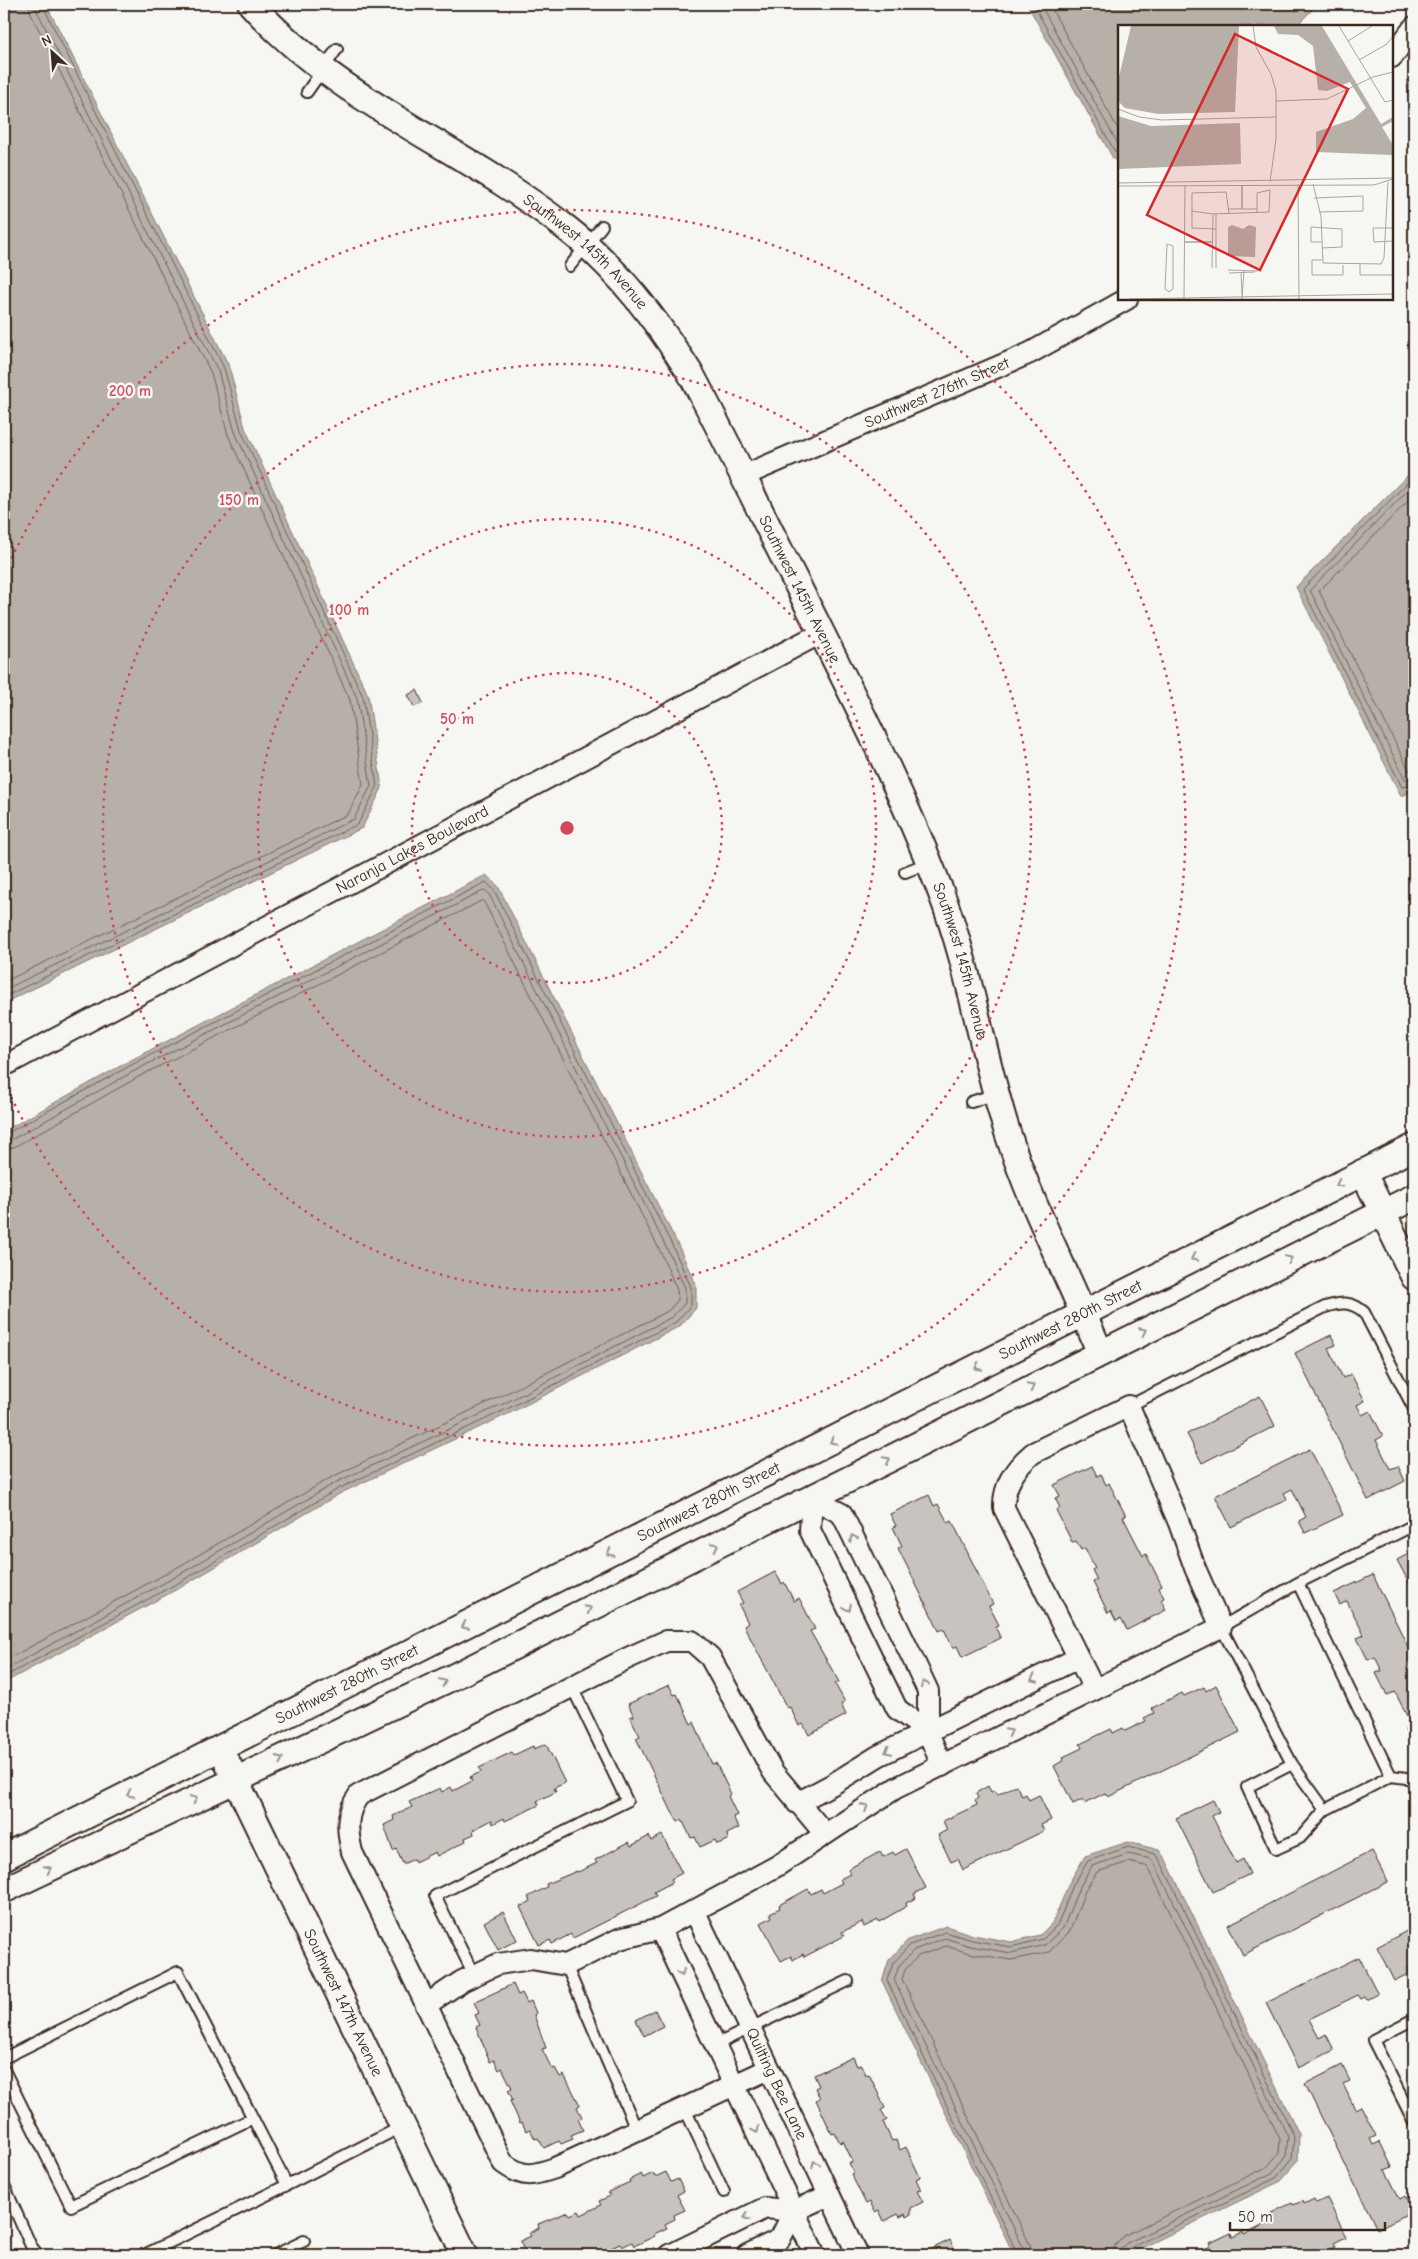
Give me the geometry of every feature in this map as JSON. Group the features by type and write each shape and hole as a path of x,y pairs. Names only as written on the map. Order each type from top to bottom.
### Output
{"street":[{"name":"Southwest 145th Avenue","path":"251,4 275,29 352,92 524,198 585,244 627,286 664,332 696,383 822,633 929,862 959,946 996,1094 1009,1137 1038,1213 1084,1313 1100,1353"},
{"path":"1393,57 1414,27"},
{"name":"Southwest 276th Street","path":"743,476 1030,353 1125,300"},
{"name":"Naranja Lakes Boulevard","path":"4,1066 822,633"},
{"name":"Southwest 280th Street","path":"4,1857 1414,1147"},
{"path":"1363,1172 1414,1277"},
{"path":"4,1890 416,1696 1414,1197"},
{"path":"426,2005 474,1975 498,1964 531,1959 566,1965 619,1939 660,1928 695,1912 776,1866 896,1788 1222,1627 1194,1568 1179,1523 1129,1406 1034,1453 1021,1463 1004,1495 1004,1508 1094,1689"},
{"path":"797,1459 812,1498 810,1530 897,1709 928,1732"},
{"path":"812,1498 842,1514 928,1691 928,1732 942,1766"},
{"path":"769,2069 555,2168 537,2174 517,2174 503,2163 352,1852 347,1819 359,1795 666,1641 692,1641 710,1657 773,1772 796,1803 825,1834"},
{"path":"796,1803 833,1784 878,1756 1078,1658"},
{"path":"396,1661 416,1696"},
{"name":"Southwest 147th Avenue","path":"221,1749 465,2255"},
{"name":"Quilting Bee Lane","path":"695,1912 858,2255"},
{"path":"660,1928 815,2255"},
{"path":"670,2255 765,2208 794,2211 829,2195"},
{"path":"747,2255 780,2239 794,2211"}],"lane":[{"path":"307,92 337,49"},
{"path":"570,266 585,244 602,226"},
{"path":"905,872 929,862"},
{"path":"971,1102 996,1094"},
{"path":"1129,1406 1325,1308 1341,1302 1355,1304 1364,1312 1414,1409"},
{"path":"1325,1810 1292,1764 1222,1627 1298,1583 1414,1525"},
{"path":"1298,1583 1391,1776"},
{"path":"474,1975 435,1896 627,1801 572,1687"},
{"path":"1292,1764 1247,1787 1276,1849 1300,1838 1325,1810 1391,1776 1414,1779"},
{"path":"566,1965 637,2131"},
{"path":"4,2058 178,1972 287,2185"},
{"path":"715,2045 848,1981"},
{"path":"1414,2019 1373,2040 1414,2122"},
{"path":"4,2070 71,2206 253,2118"},
{"path":"685,2108 724,2192"},
{"path":"150,2254 403,2126"},
{"path":"4,2185 31,2246 38,2255"},
{"path":"275,2255 304,2241"}],"water":[{"path":"4,4 46,4 229,366 245,428 368,695 382,788 362,828 4,1003"},
{"path":"1027,4 1318,4 1297,25 1118,25 1118,158 1114,160"},
{"path":"1414,469 1414,790 1401,796 1296,587"},
{"path":"486,875 498,886 679,1247 696,1286 696,1308 680,1326 512,1412 341,1493 181,1587 4,1683 4,1131 133,1059"},
{"path":"1128,1842 1159,1850 1166,1860 1299,2134 1298,2161 1279,2182 1127,2255 1014,2255 882,1981 889,1960 908,1940 946,1926 973,1935 1011,1942 1040,1935 1053,1922 1069,1883 1085,1856"}],"building":[{"path":"417,690 423,703 414,707 408,695"},
{"path":"1331,1335 1336,1345 1328,1348 1343,1378 1351,1374 1365,1401 1357,1405 1362,1415 1370,1411 1383,1436 1376,1440 1390,1469 1398,1466 1405,1481 1368,1500 1295,1353"},
{"path":"1260,1396 1275,1426 1202,1463 1187,1434"},
{"path":"1310,1449 1343,1515 1305,1533 1299,1521 1306,1517 1292,1489 1284,1493 1287,1499 1231,1527 1215,1496"},
{"path":"1092,1466 1097,1476 1101,1474 1106,1485 1109,1483 1126,1516 1123,1517 1143,1556 1146,1554 1162,1586 1159,1588 1164,1598 1161,1600 1166,1610 1127,1630 1121,1619 1116,1621 1111,1611 1108,1613 1093,1582 1097,1580 1092,1570 1095,1568 1085,1548 1081,1550 1076,1541 1072,1542 1056,1510 1060,1508 1055,1498 1060,1496 1054,1485"},
{"path":"929,1495 934,1506 938,1504 948,1523 952,1521 993,1604 989,1606 999,1625 995,1627 1001,1638 962,1657 957,1646 953,1648 944,1629 939,1631 898,1548 902,1546 893,1527 896,1526 890,1514"},
{"path":"1414,1551 1414,1592 1397,1560"},
{"path":"775,1572 782,1584 784,1582 794,1601 799,1598 815,1629 810,1631 839,1682 835,1684 845,1702 841,1704 846,1715 809,1735 803,1724 799,1726 790,1707 787,1708 744,1626 748,1623 739,1605 743,1603 737,1592"},
{"path":"1373,1575 1414,1659 1414,1737 1410,1739 1405,1730 1412,1726 1395,1692 1387,1695 1376,1673 1382,1671 1375,1657 1368,1660 1357,1638 1364,1635 1347,1601 1340,1605 1334,1593"},
{"path":"669,1685 674,1695 677,1694 691,1724 694,1722 712,1764 716,1763 731,1794 728,1796 737,1815 733,1817 739,1828 727,1834 728,1840 717,1844 715,1840 700,1847 695,1837 691,1838 682,1820 678,1822 636,1738 640,1736 630,1717 634,1716 628,1704"},
{"path":"1216,1685 1240,1732 1108,1797 1105,1793 1085,1803 1083,1799 1073,1804 1054,1766 1064,1760 1063,1757 1082,1748 1080,1744 1111,1729 1113,1733 1123,1728 1125,1731 1146,1721 1144,1718 1154,1713 1152,1708 1182,1693 1184,1696 1204,1687 1206,1691"},
{"path":"546,1744 565,1783 554,1788 556,1792 537,1801 539,1805 505,1821 504,1818 493,1824 492,1820 473,1830 474,1834 465,1838 466,1841 437,1856 435,1852 415,1862 414,1859 403,1864 396,1849 393,1851 384,1825 394,1820 393,1816 412,1807 409,1802 440,1788 442,1792 451,1787 453,1791 472,1781 470,1777 481,1772 479,1768 512,1752 514,1755 533,1746 534,1749"},
{"path":"1016,1785 1022,1796 1026,1794 1029,1800 1039,1795 1051,1820 1041,1825 1044,1831 963,1870 958,1859 951,1862 938,1835 947,1830 943,1821 977,1805 975,1800 978,1798 976,1793 988,1786 991,1792 995,1790 997,1795"},
{"path":"1213,1800 1219,1812 1212,1816 1236,1863 1243,1859 1250,1874 1213,1892 1176,1818"},
{"path":"662,1835 682,1873 671,1879 673,1882 654,1892 656,1896 573,1938 571,1934 552,1944 550,1940 539,1945 520,1907 530,1901 528,1897 547,1887 546,1884 597,1863 595,1860 629,1842 631,1846 649,1836 651,1841"},
{"path":"906,1849 926,1888 914,1894 916,1898 906,1903 907,1906 879,1922 878,1920 864,1927 862,1922 842,1932 844,1936 804,1957 803,1954 793,1960 791,1956 781,1961 761,1923 772,1917 770,1913 780,1908 779,1905 808,1889 811,1894 821,1889 823,1893 842,1883 840,1879 850,1874 848,1869 880,1852 883,1857 893,1852 895,1855"},
{"path":"1372,1851 1388,1882 1243,1955 1228,1925"},
{"path":"503,1912 517,1940 498,1950 484,1922"},
{"path":"1414,1927 1414,1964 1407,1968 1410,1973 1394,1981 1377,1947"},
{"path":"1359,1957 1378,1994 1367,2000 1365,1997 1361,1999 1358,1995 1309,2019 1319,2038 1326,2034 1334,2050 1298,2068 1266,2003"},
{"path":"513,1984 518,1995 522,1993 527,2003 531,2001 546,2048 542,2049 552,2069 555,2068 560,2077 564,2075 580,2105 577,2107 582,2117 578,2119 583,2130 571,2135 573,2139 561,2144 559,2141 544,2148 538,2138 535,2139 530,2129 526,2131 522,2122 520,2123 510,2101 513,2100 508,2090 512,2088 502,2068 499,2070 494,2060 490,2062 476,2027 480,2025 475,2015 479,2013 474,2002"},
{"path":"655,2010 663,2026 644,2036 636,2020"},
{"path":"853,2057 857,2066 861,2065 866,2075 869,2074 885,2108 881,2110 887,2120 883,2122 892,2141 896,2140 900,2150 906,2147 920,2177 916,2179 921,2190 917,2191 923,2202 911,2208 911,2214 906,2217 905,2214 900,2217 898,2214 884,2221 879,2210 875,2212 870,2202 866,2204 851,2174 854,2173 849,2163 853,2162 843,2141 840,2143 835,2133 832,2134 816,2100 820,2098 815,2088 819,2086 814,2075"},
{"path":"1342,2065 1350,2081 1343,2084 1355,2109 1361,2106 1376,2136 1370,2139 1373,2145 1380,2142 1392,2167 1385,2170 1400,2199 1405,2196 1413,2211 1377,2229 1305,2084"},
{"path":"666,2172 671,2182 678,2179 684,2191 677,2195 685,2210 674,2215 675,2219 665,2224 667,2228 654,2234 655,2236 634,2246 632,2242 622,2247 620,2244 600,2253 601,2255 526,2255 520,2241 531,2236 529,2233 539,2228 538,2224 568,2212 570,2215 579,2211 581,2215 601,2205 599,2201 610,2196 608,2192 630,2182 629,2180 641,2174 643,2178 653,2173 655,2177"},
{"path":"1327,2198 1346,2237 1334,2243 1336,2247 1318,2255 1201,2255 1199,2251 1211,2246 1210,2243 1231,2233 1232,2237 1243,2232 1244,2235 1264,2225 1263,2221 1273,2217 1271,2213 1292,2203 1293,2205 1303,2201 1304,2204 1314,2199 1316,2203"},
{"path":"950,2240 955,2251 959,2250 962,2255 919,2255"}]}
